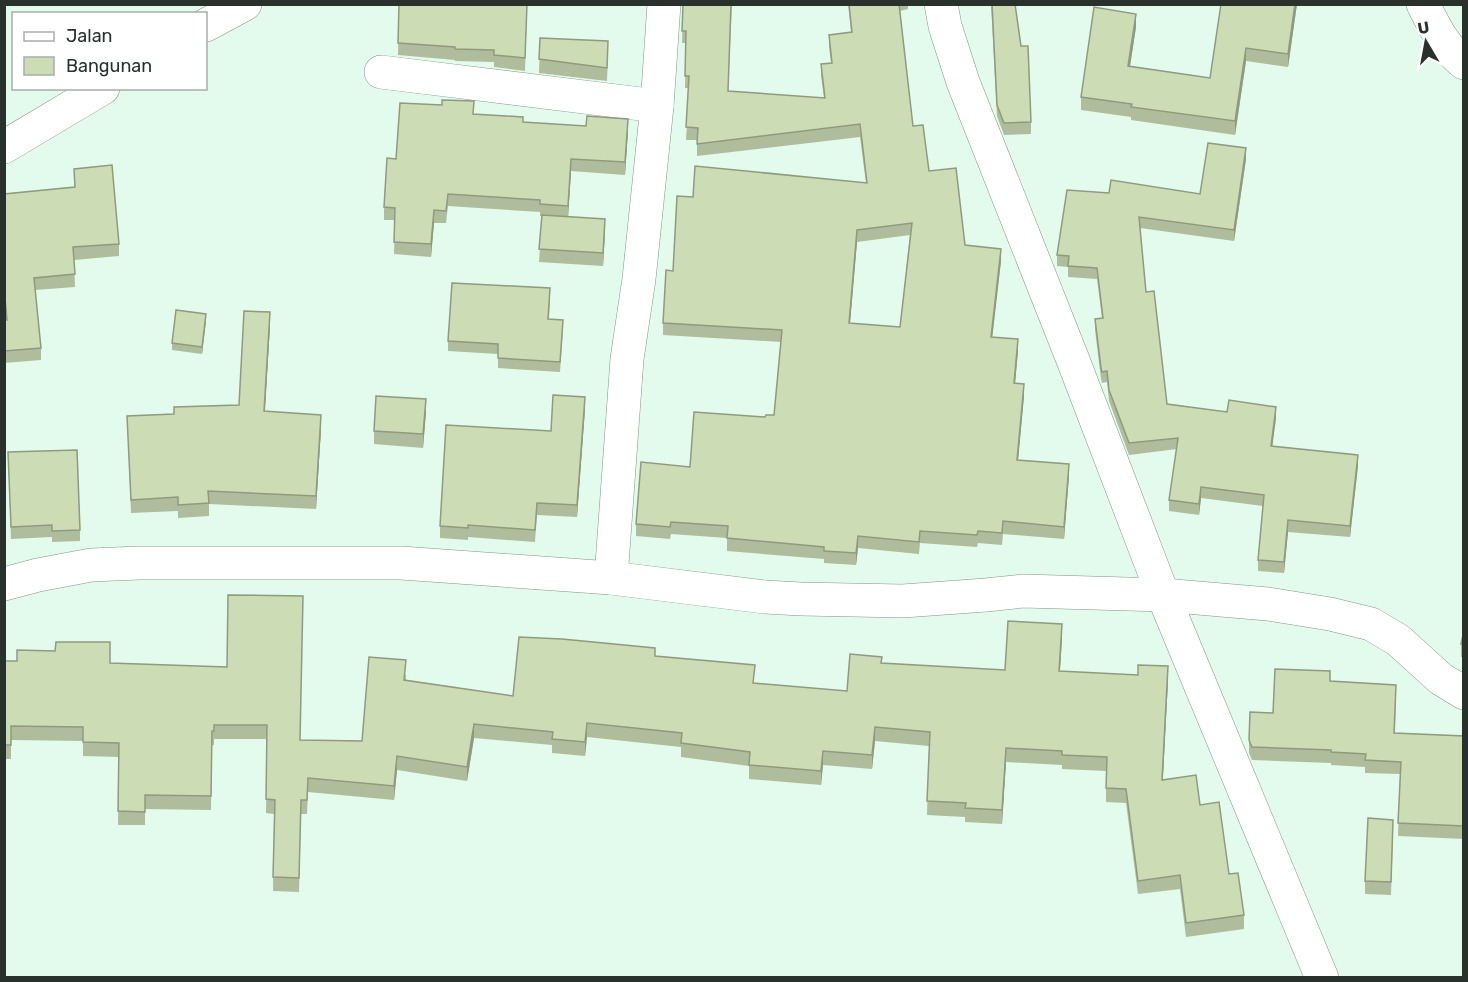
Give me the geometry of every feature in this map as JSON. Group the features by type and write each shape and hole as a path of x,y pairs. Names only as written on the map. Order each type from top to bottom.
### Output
{"street":[{"path":"207,24 245,4"},
{"path":"611,578 627,359 639,279 657,106 664,4"},
{"path":"941,4 945,26 963,82 1074,360 1163,595 1322,978"},
{"path":"1423,4 1439,35 1453,54 1464,63"},
{"path":"381,72 657,106"},
{"path":"4,147 100,90"},
{"path":"4,584 38,575 91,566 151,563 401,563 611,578 765,597 810,600 903,601 1023,591 1163,595 1268,604 1330,614 1371,624 1398,640 1441,679 1464,693"}],"building":[{"path":"399,4 527,4 525,58 494,55 494,50 455,49 455,47 398,43"},
{"path":"683,4 731,4 728,91 825,98 821,64 832,63 829,35 852,32 849,4 899,4 913,126 923,125 929,171 956,168 965,245 1001,249 991,337 1018,339 1014,383 1024,384 1017,460 1069,464 1064,527 1003,521 1002,533 978,531 977,535 920,531 919,542 858,536 856,553 824,551 824,547 727,538 728,526 671,522 670,527 636,524 641,462 690,467 694,412 765,417 774,415 782,330 663,323 666,270 673,271 677,196 693,197 695,166 867,183 860,124 697,144 698,128 686,127 689,76 685,76 686,31 682,31","holes":["912,223 900,327 849,323 857,230"]},
{"path":"992,4 1015,4 1021,46 1028,46 1031,122 1004,123 997,105"},
{"path":"1221,4 1295,4 1288,54 1246,48 1235,121 1131,107 1132,104 1081,97 1094,7 1136,14 1128,66 1210,78"},
{"path":"540,38 608,41 607,68 539,59"},
{"path":"442,100 474,101 473,114 523,117 523,122 586,126 587,116 628,119 625,162 571,159 568,206 540,204 540,200 448,194 446,211 434,210 431,244 394,242 395,208 384,207 387,158 396,159 400,103 442,105"},
{"path":"1208,143 1246,148 1234,230 1139,217 1146,292 1154,291 1167,404 1227,412 1229,400 1276,407 1271,446 1358,455 1350,526 1288,520 1284,562 1258,560 1264,495 1201,487 1199,504 1169,500 1178,438 1129,443 1109,390 1107,371 1102,372 1101,368 1095,319 1103,318 1097,268 1068,266 1069,256 1057,255 1067,190 1109,193 1111,180 1200,194"},
{"path":"112,165 119,244 73,247 75,274 34,278 41,348 4,351 4,320 7,320 4,287 4,194 75,187 74,169"},
{"path":"542,215 605,219 603,253 539,249"},
{"path":"452,283 550,288 548,319 563,320 560,362 498,358 498,344 448,341"},
{"path":"176,310 206,314 202,347 172,343"},
{"path":"244,311 270,312 264,411 321,415 316,496 208,491 209,503 178,505 178,497 131,500 127,416 174,414 174,407 239,405"},
{"path":"553,395 585,397 577,505 537,503 535,530 468,525 468,528 440,526 446,425 551,431"},
{"path":"376,396 426,399 423,434 374,431"},
{"path":"77,450 80,530 52,531 52,525 11,527 8,452"},
{"path":"228,595 303,596 300,740 362,741 369,657 406,660 404,680 513,696 519,637 562,639 655,648 655,656 755,665 753,683 847,691 850,654 882,657 881,663 1005,670 1008,621 1062,624 1059,671 1138,675 1138,665 1168,666 1162,780 1196,775 1200,805 1219,802 1229,874 1238,873 1244,915 1186,923 1180,875 1138,881 1126,789 1106,788 1107,757 1062,755 1062,751 1006,748 1002,810 965,808 966,803 927,801 930,732 875,727 872,755 823,751 821,771 749,765 750,752 681,743 682,733 587,723 585,742 552,739 553,732 474,724 467,767 397,756 394,786 308,778 307,800 301,800 299,878 273,877 275,800 266,799 267,725 214,725 211,796 145,795 145,812 118,811 119,743 83,742 83,727 11,726 11,745 4,745 4,661 17,661 17,650 55,651 56,642 110,642 110,663 227,667"},
{"path":"1275,669 1330,671 1330,681 1396,685 1394,733 1464,736 1464,826 1398,823 1401,762 1365,760 1366,754 1331,752 1331,750 1252,747 1249,740 1250,712 1273,713"},
{"path":"1368,818 1393,820 1391,882 1365,881"}]}
